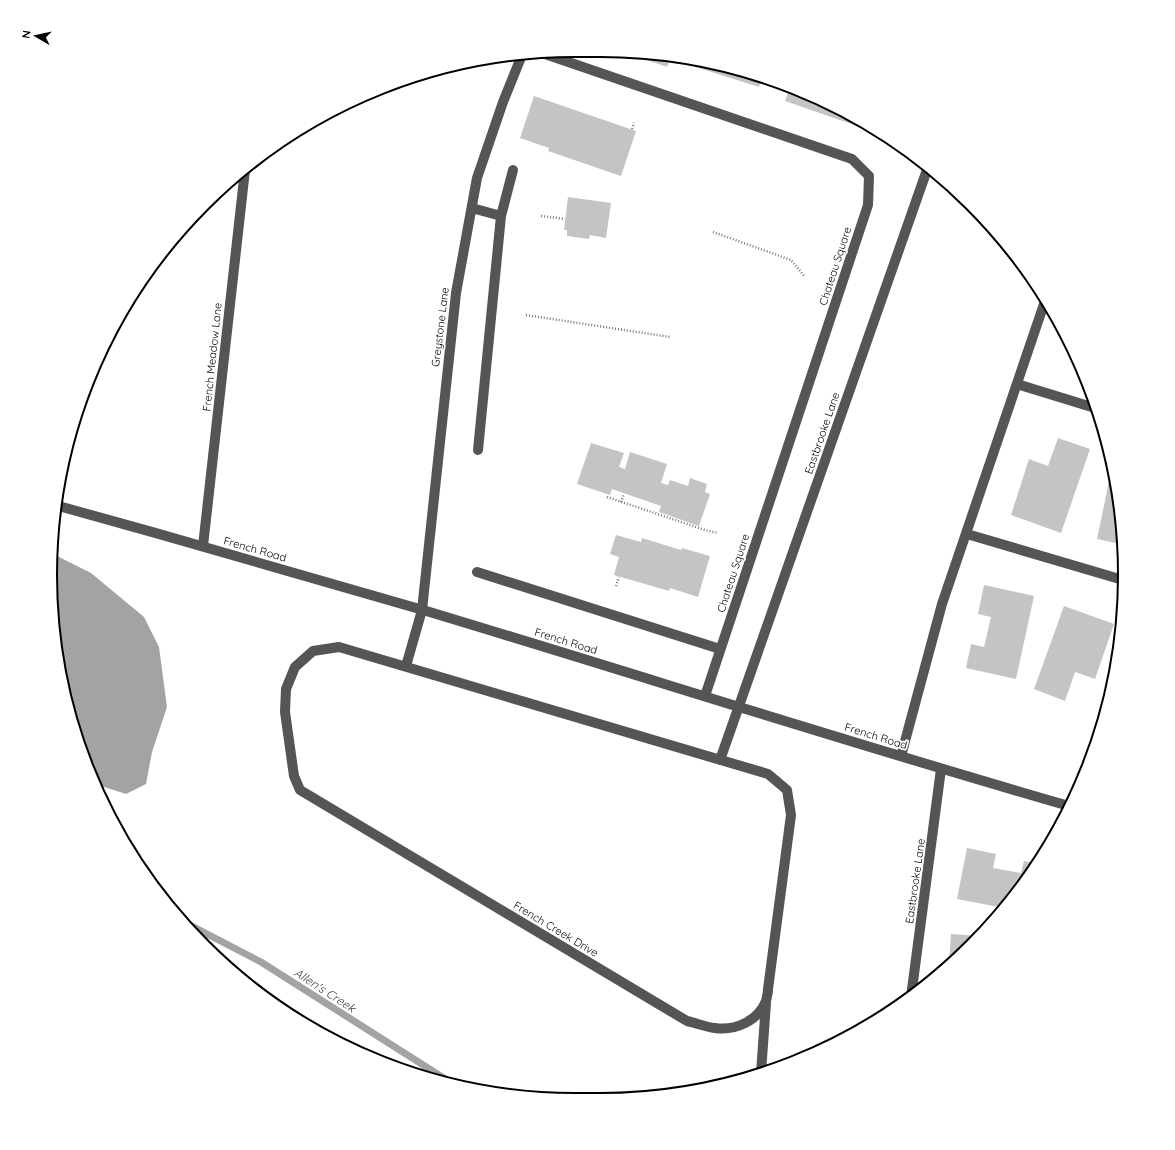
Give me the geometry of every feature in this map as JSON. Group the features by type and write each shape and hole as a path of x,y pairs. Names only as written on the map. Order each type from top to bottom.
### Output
{"street":[{"name":"Chateau Square","path":"555,58 852,159 869,176 868,204 705,696"},
{"name":"Greystone Lane","path":"422,610 456,293 478,178 503,102 520,60"},
{"path":"478,450 501,216 513,170"},
{"name":"Eastbrooke Lane","path":"739,706 926,173"},
{"name":"French Meadow Lane","path":"203,546 244,177"},
{"path":"472,208 501,216"},
{"path":"901,756 942,604 1043,307"},
{"path":"1017,384 1090,407"},
{"name":"French Road","path":"61,507 203,546 422,610 941,769 1065,805"},
{"path":"967,534 1118,578"},
{"path":"477,572 720,649"},
{"path":"406,666 422,610"},
{"name":"French Creek Drive","path":"340,647 406,666 768,774 786,790 791,815 766,1001 759,1012 751,1020 740,1026 727,1028 714,1028 687,1021 300,790 294,776 285,712 286,689 296,667 313,651 340,647"},
{"path":"720,760 739,706"},
{"name":"Eastbrooke Lane","path":"912,988 941,769"},
{"path":"761,1068 766,1001"}],"path":[{"path":"632,130 634,123"},
{"path":"541,216 565,219"},
{"path":"714,232 791,260 805,277"},
{"path":"526,316 670,337"},
{"path":"621,502 624,494"},
{"path":"607,497 705,530 718,532"},
{"path":"616,586 619,577"}],"shaded area":[{"path":"58,556 91,573 144,617 159,647 167,707 152,752 146,784 126,794 102,786 84,742 67,676 61,643 58,609"}],"building":[{"path":"644,59 669,61 667,67"},
{"path":"688,65 760,82 759,87"},
{"path":"788,92 829,110 861,128 785,101"},
{"path":"534,96 636,131 621,176 548,151 549,148 520,138"},
{"path":"568,197 611,203 606,238 590,235 589,239 567,236 567,230 564,230"},
{"path":"1058,438 1090,449 1061,533 1011,515 1029,459 1048,466"},
{"path":"591,443 624,453 619,467 625,469 630,452 667,464 661,483 668,485 670,480 688,486 690,478 707,484 705,492 710,494 699,526 659,512 661,506 612,489 610,495 577,484"},
{"path":"1109,481 1114,507 1117,543 1097,539"},
{"path":"616,535 641,542 642,538 681,550 682,548 710,556 698,597 670,588 669,591 614,575 619,557 610,554"},
{"path":"984,585 1034,596 1016,679 966,668 971,644 984,647 991,617 978,614"},
{"path":"1064,606 1114,624 1095,679 1075,672 1065,701 1034,689"},
{"path":"967,848 996,854 993,868 1021,873 1024,861 1031,862 997,907 957,899"},
{"path":"951,934 971,935 966,941 949,957"}],"waterway":[{"name":"Allen's Creek","path":"198,929 261,962 437,1074"}]}
